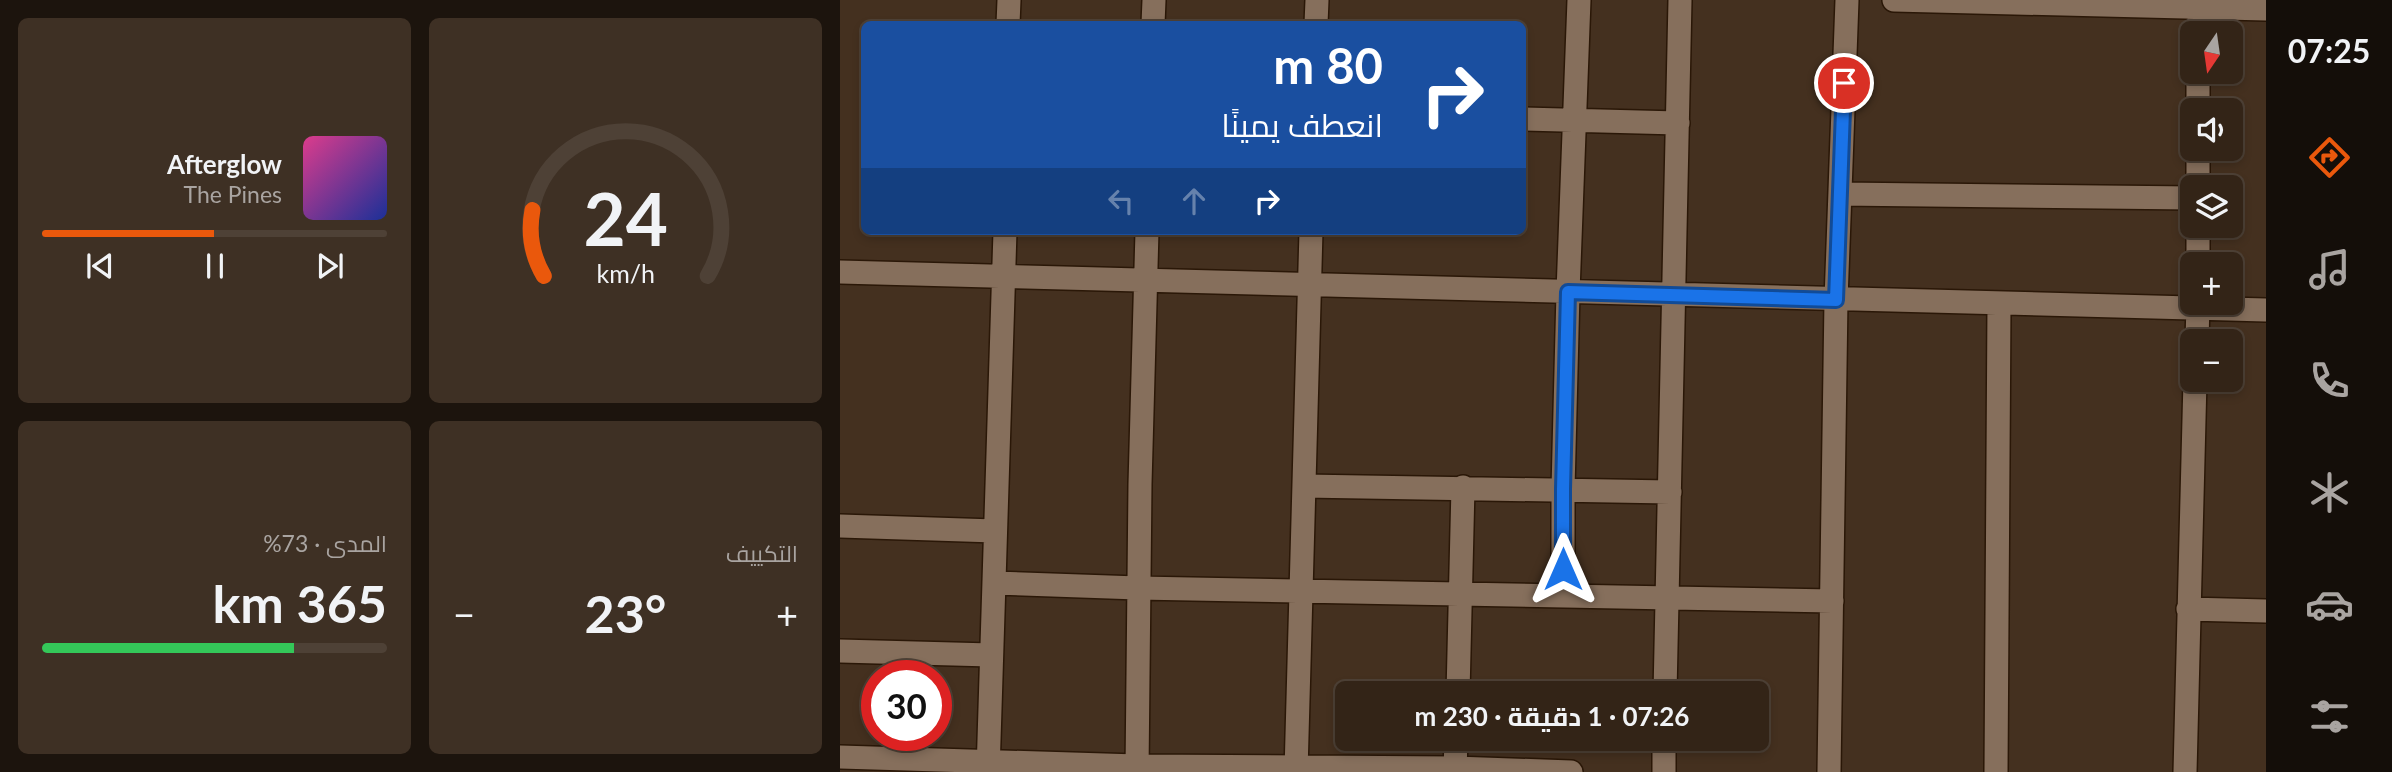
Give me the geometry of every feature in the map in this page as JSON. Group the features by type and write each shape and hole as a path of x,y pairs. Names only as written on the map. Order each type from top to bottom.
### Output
{"street":[{"path":"1009,0 1009,21"},
{"path":"1153,21 1154,0"},
{"path":"1316,21 1317,0"},
{"path":"1563,596 1568,292 1579,0"},
{"path":"1665,681 1680,0"},
{"path":"1829,772 1836,300 1847,0"},
{"path":"1894,0 2199,8 2251,6"},
{"path":"2199,8 2199,21"},
{"path":"1526,119 1678,123"},
{"path":"1840,194 2180,198"},
{"path":"988,767 1005,235"},
{"path":"1137,769 1138,588 1147,235"},
{"path":"1296,769 1311,235"},
{"path":"840,272 1836,300 2180,305"},
{"path":"1996,772 1999,304"},
{"path":"2243,308 2266,310"},
{"path":"2185,772 2196,392"},
{"path":"1304,486 1670,492"},
{"path":"1458,681 1463,487"},
{"path":"840,526 995,531"},
{"path":"994,583 1832,601"},
{"path":"2188,609 2266,611"},
{"path":"840,651 991,655"},
{"path":"1455,770 1456,751"},
{"path":"1664,751 1664,772"},
{"path":"840,757 988,767 1571,772"}],"route":[{"path":"1563,569 1568,292 1836,300 1844,83"}]}
